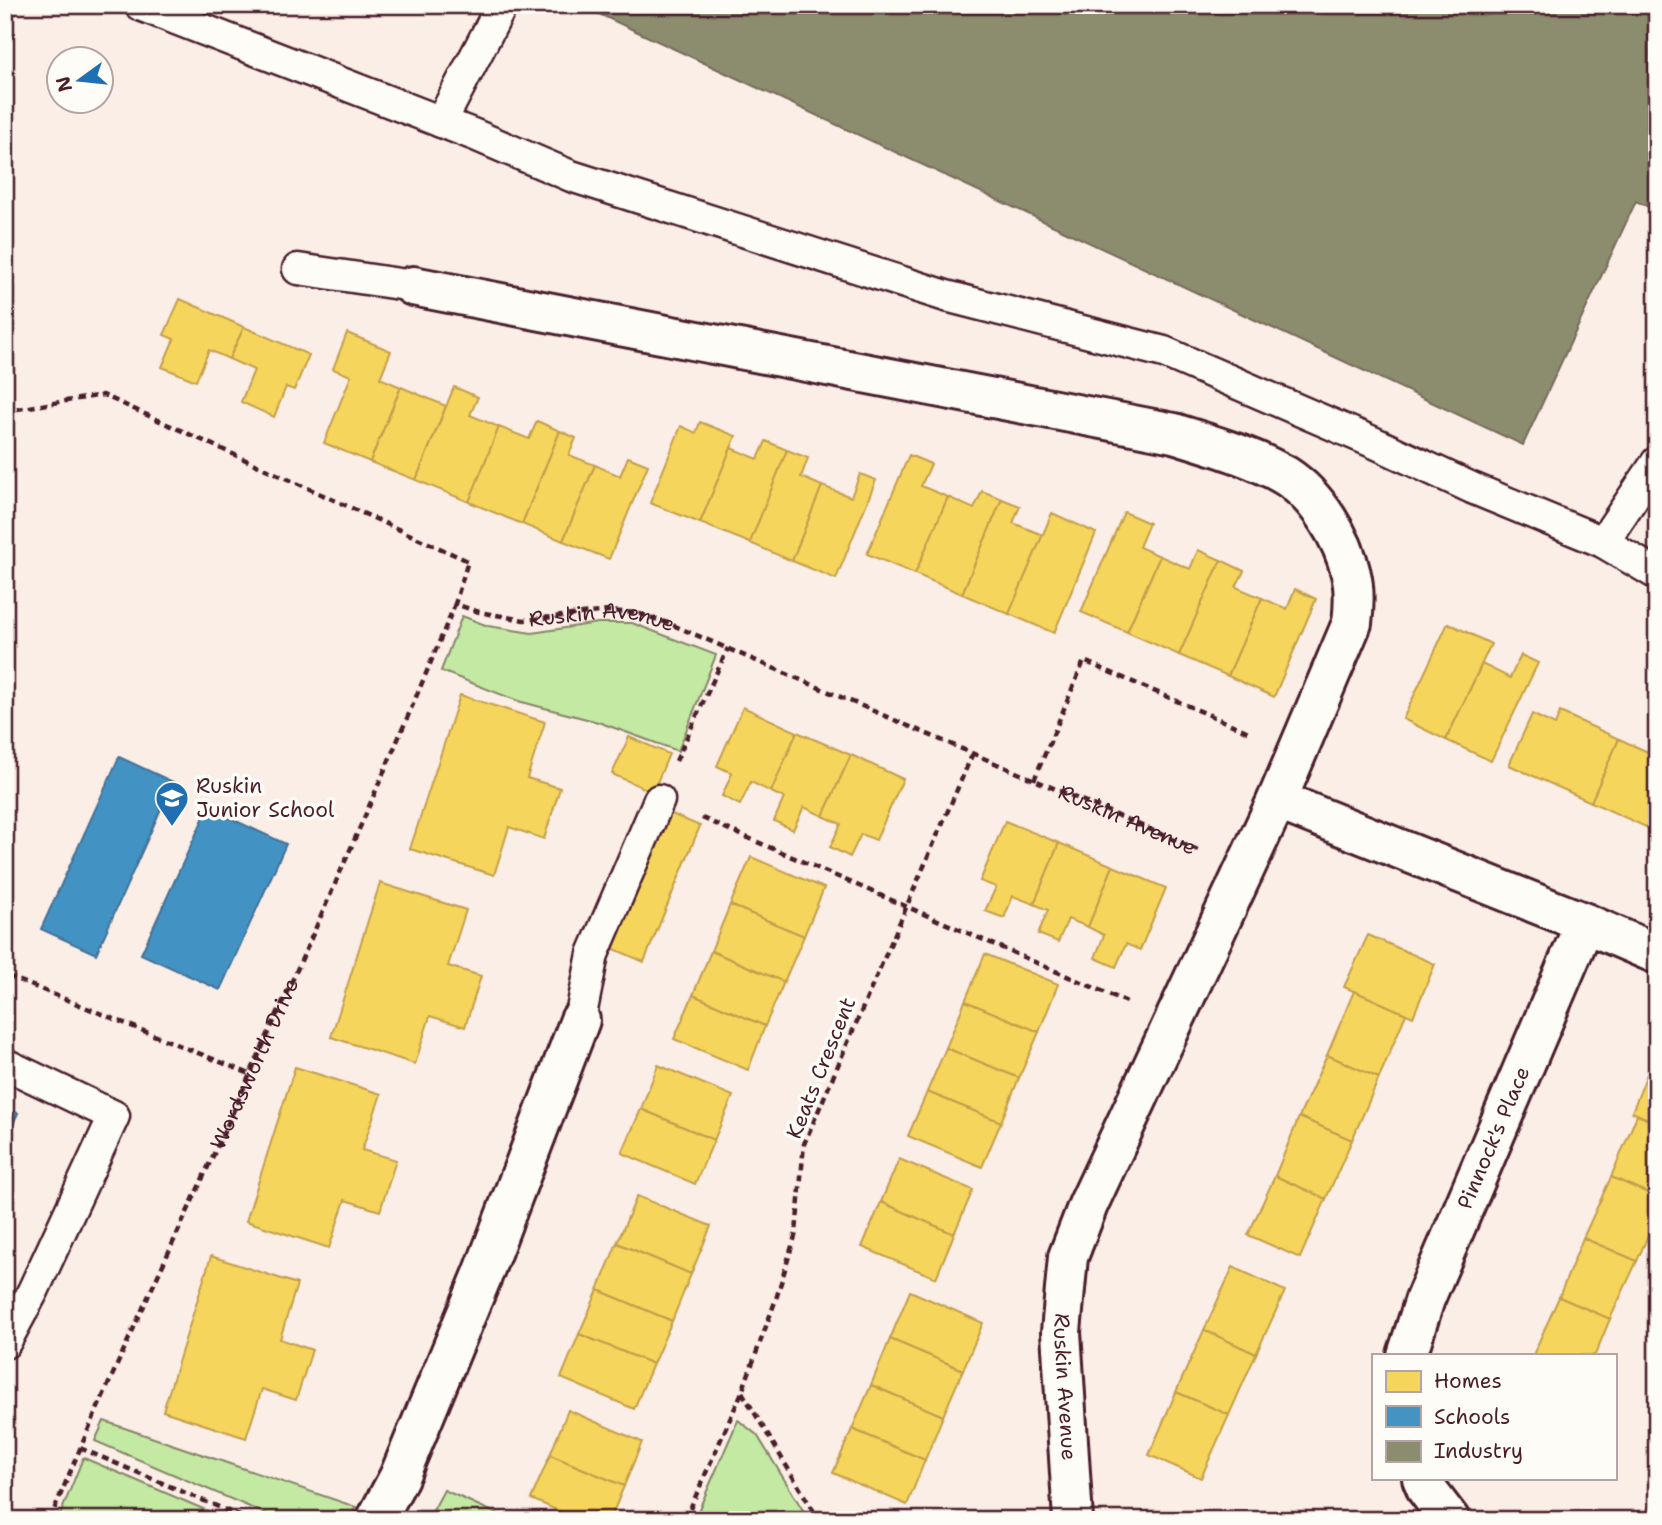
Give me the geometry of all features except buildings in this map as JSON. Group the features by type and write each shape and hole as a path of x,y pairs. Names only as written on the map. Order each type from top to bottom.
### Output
{"street":[{"name":"Ruskin Avenue","path":"413,286 1174,433 1242,455 1287,477 1304,492 1332,527 1351,573 1354,600 1352,623 1277,800 1088,1205 1068,1257 1061,1332 1073,1520"},
{"path":"1277,800 1657,954"},
{"name":"Pinnock's Place","path":"1407,1354 1425,1299 1585,923"},
{"path":"376,1520 398,1477 483,1274 580,1020"},
{"path":"1423,1480 1427,1490 1450,1520"}],"lane":[{"path":"140,5 441,121 571,176 946,296 1164,352 1472,488 1603,542 1657,574"},
{"path":"441,121 502,5"},
{"path":"298,269 413,286"},
{"path":"1603,542 1657,462"},
{"path":"580,1020 593,954 659,800"},
{"path":"5,1064 114,1116 33,1291 5,1343"}],"path":[{"path":"5,411 103,395 468,561 455,604"},
{"name":"Ruskin Avenue","path":"455,604 479,612 524,620 598,612 637,613 668,623 1243,871"},
{"name":"Wordsworth Drive","path":"50,1520 250,1074 455,604"},
{"path":"728,648 659,800 1138,1007 1175,1017"},
{"path":"1034,780 1084,661 1296,753"},
{"name":"Keats Crescent","path":"685,1520 742,1392 776,1299 796,1233 804,1144 972,754"},
{"path":"8,976 250,1074"},
{"path":"742,1392 819,1520"},
{"path":"80,1448 249,1520"},
{"path":"1647,1520 1650,1510 1657,1514"}],"green space":[{"path":"462,616 488,626 532,633 598,623 632,623 716,655 678,751 598,722 518,701 441,671"},
{"path":"738,1420 757,1435 809,1520 705,1520 696,1516"},
{"path":"104,1421 356,1507 347,1520 333,1517 330,1520 280,1520 95,1441"},
{"path":"84,1458 229,1520 58,1520"},
{"path":"444,1490 511,1520 428,1520"}],"place":[{"name":"Ruskin Junior School","path":"172,828"}]}
